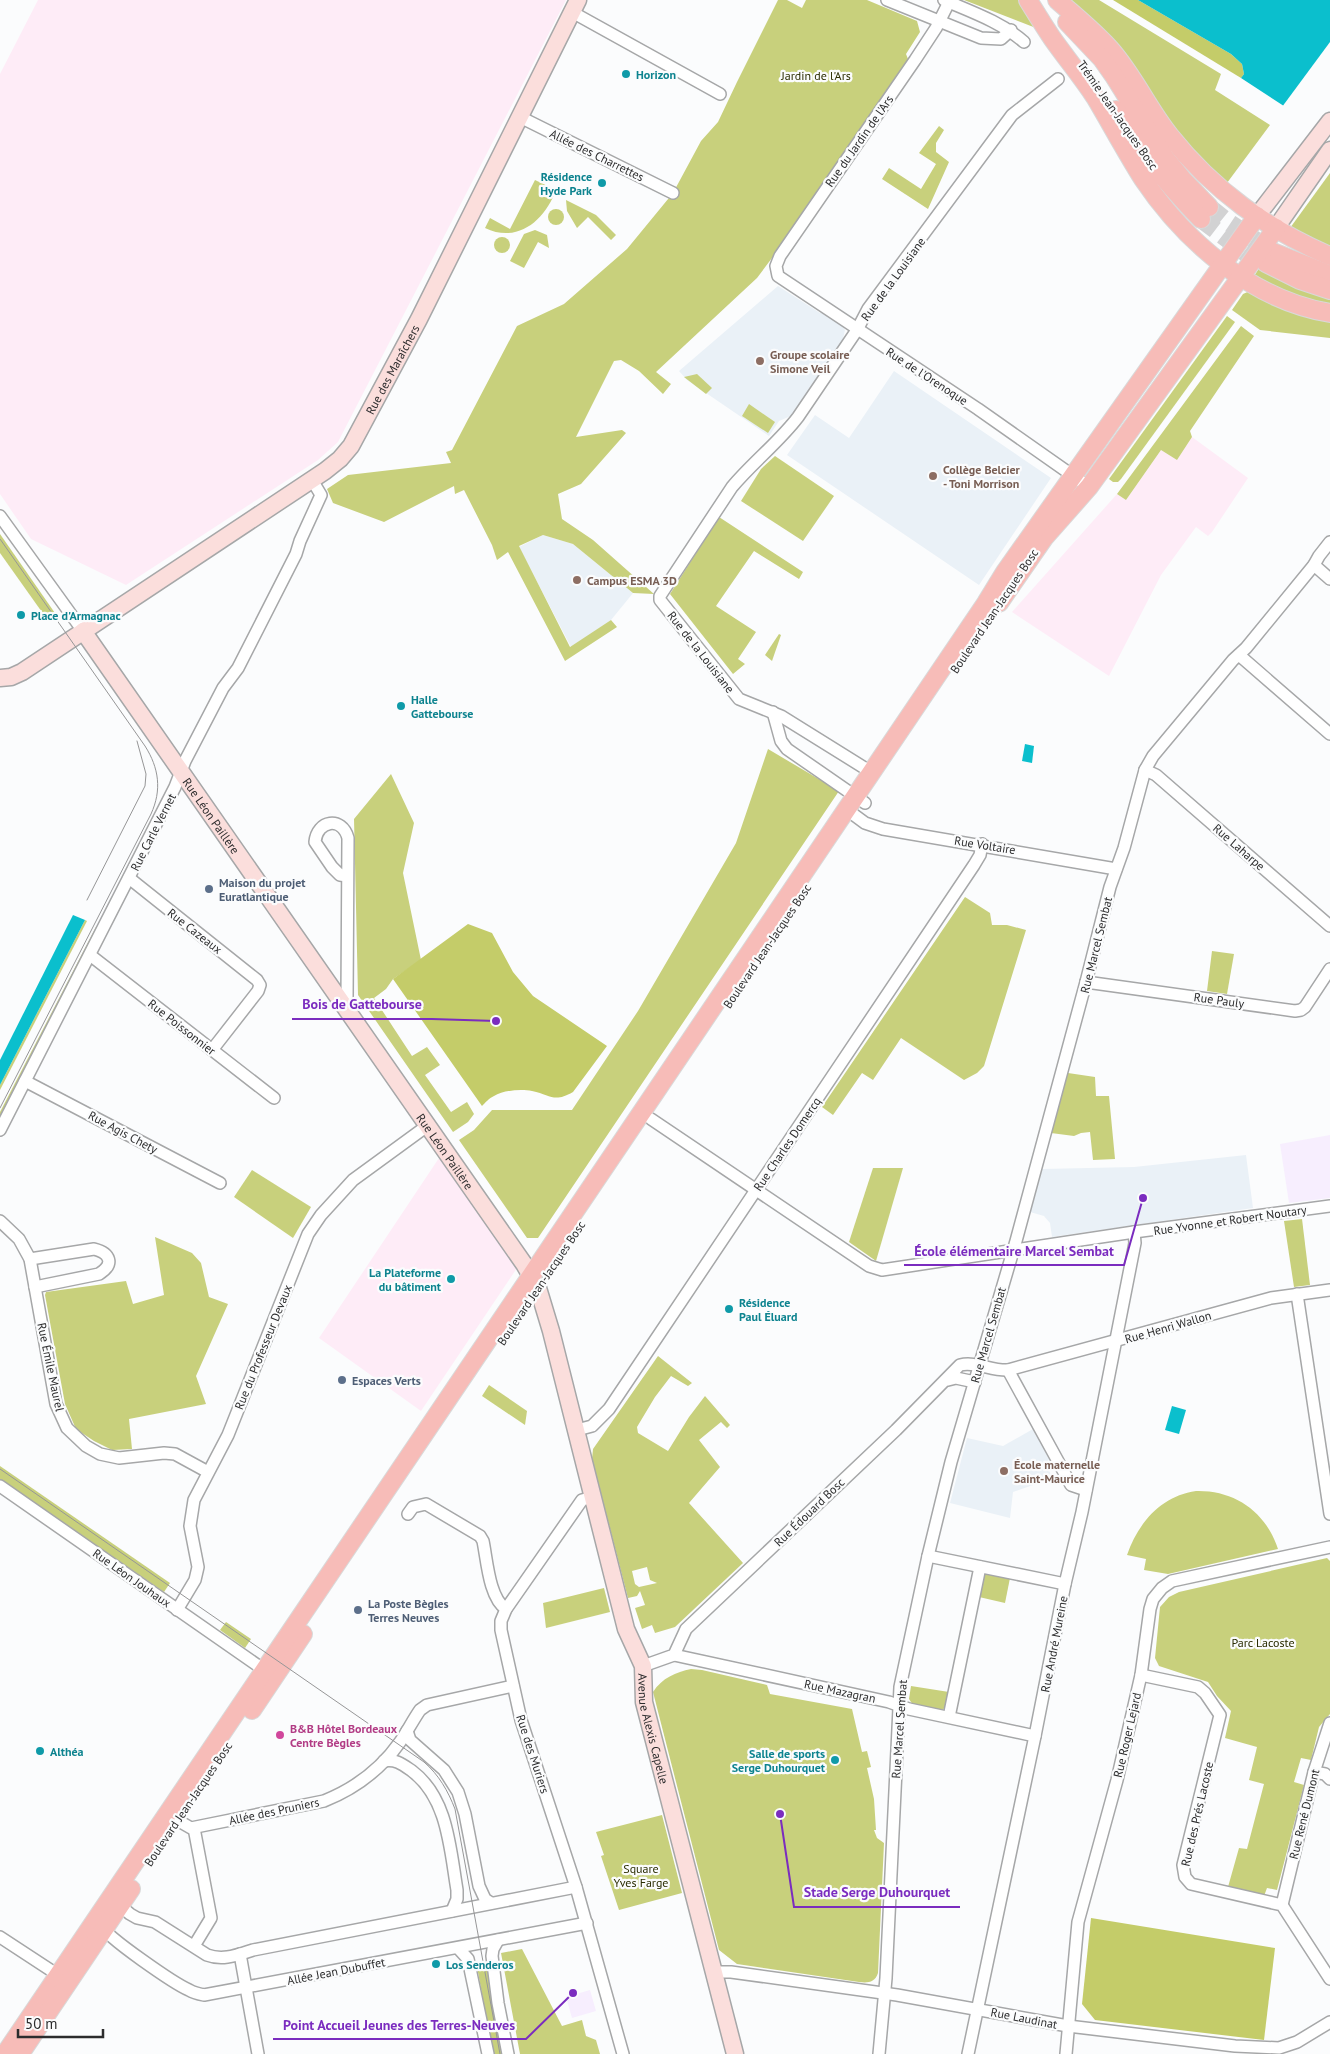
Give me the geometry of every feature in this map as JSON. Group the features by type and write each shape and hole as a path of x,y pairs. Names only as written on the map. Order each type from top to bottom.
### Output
{"main road":[{"path":"1057,0 1110,49 1137,84 1170,136 1197,167 1222,191 1276,228 1330,256"},
{"path":"1037,4 1052,38 1086,84 1153,193 1190,236 1223,264 1241,276 1291,303 1330,314"},
{"name":"Trémie Jean-Jacques Bosc","path":"1037,4 1105,92 1125,127 1154,168 1205,213"},
{"name":"Boulevard Jean-Jacques Bosc","path":"5,2054 123,1879 270,1673 535,1282 652,1119 855,806 871,772 1072,475 1257,216"},
{"name":"Boulevard Jean-Jacques Bosc","path":"535,1282 666,1076 855,806 1044,538 1089,487 1276,228"},
{"path":"1330,276 1270,258 1300,280 1330,290"},
{"name":"Boulevard Jean-Jacques Bosc","path":"20,2054 177,1820 270,1673"}],"street":[{"path":"887,0 981,38 1001,39 1011,30"},
{"path":"947,1 1011,30 1024,42"},
{"name":"Rue du Jardin de l'Ars","path":"781,279 778,276 776,266 780,256 940,21 947,1"},
{"path":"575,6 720,94"},
{"name":"Rue des Maraîchers","path":"0,678 11,677 22,672 312,480 340,459 351,446 419,319 575,6"},
{"name":"Rue de la Louisiane","path":"871,772 773,712 739,699 660,600 660,596 732,487 794,423 857,330 868,309 1012,115 1058,79"},
{"name":"Allée des Charrettes","path":"520,117 673,193"},
{"path":"1257,216 1296,168 1330,121"},
{"path":"1276,228 1330,150"},
{"name":"Rue de l'Orenoque","path":"781,279 978,409 1089,487"},
{"path":"995,608 1010,575 1064,497 1072,475"},
{"name":"Rue Carle Vernet","path":"0,1130 175,787 184,761 223,688 244,657 296,554 321,495 312,480"},
{"path":"0,516 83,631"},
{"name":"Rue Marcel Sembat","path":"879,2054 884,1993 900,1687 928,1556 951,1462 980,1367 1116,868 1124,848 1145,770 1153,756 1314,565 1330,542"},
{"path":"1314,565 1330,579"},
{"name":"Rue Léon Paillère","path":"83,631 535,1282"},
{"path":"1239,655 1330,734"},
{"path":"773,712 781,741 787,749 855,806"},
{"name":"Rue Laharpe","path":"1145,770 1156,775 1330,926"},
{"name":"Rue Voltaire","path":"855,806 865,823 883,829 982,844 1116,868"},
{"name":"Rue Charles Domercq","path":"577,1430 592,1426 609,1409 974,865 980,855 982,844"},
{"path":"340,1002 347,998 347,876"},
{"name":"Rue Cazeaux","path":"129,878 260,984 258,991 212,1050"},
{"name":"Rue Poissonnier","path":"90,956 274,1098"},
{"name":"Rue Pauly","path":"1086,982 1295,1011 1301,1010 1305,1006 1330,969"},
{"path":"632,1127 652,1119 651,1108 666,1076"},
{"name":"Rue Agis Chety","path":"26,1081 220,1183"},
{"name":"Rue Yvonne et Robert Noutary","path":"652,1119 870,1266 882,1270 1134,1232 1330,1206"},
{"name":"Rue du Professeur Devaux","path":"178,1610 195,1580 198,1567 190,1526 194,1500 228,1435 308,1234 321,1215 352,1180 427,1126"},
{"name":"Rue Émile Maurel","path":"0,1221 19,1239 30,1259 56,1404 66,1428 86,1446 100,1454 119,1458 164,1453 175,1454 208,1472"},
{"name":"Rue André Mureine","path":"968,2054 1116,1342 1135,1243 1134,1232"},
{"path":"30,1259 94,1249 104,1251 109,1264 106,1270 99,1274 35,1287"},
{"name":"Avenue Alexis Capelle","path":"535,1282 577,1430 626,1629 642,1666 644,1702 734,2054"},
{"name":"Rue Henri Wallon","path":"980,1367 996,1371 1008,1370 1116,1342 1271,1298 1330,1290"},
{"path":"1297,1294 1330,1514"},
{"name":"Rue Édouard Bosc","path":"674,1655 686,1629 948,1380 953,1371 960,1365 968,1363 980,1367"},
{"path":"1008,1370 1071,1485 1086,1490"},
{"path":"948,1380 956,1378 975,1382"},
{"name":"Rue Léon Jouhaux","path":"0,1486 270,1673"},
{"path":"408,1514 413,1507 426,1504 480,1536 483,1541 497,1602 506,1609 582,1500 593,1497"},
{"name":"Rue Roger Lejard","path":"1066,2054 1078,1922 1116,1780 1141,1675 1153,1598 1172,1581 1330,1547"},
{"path":"928,1556 1066,1584"},
{"path":"949,1717 980,1567"},
{"name":"Rue des Muriers","path":"506,1609 501,1622 501,1630 521,1720 576,1887 623,2054"},
{"path":"642,1666 674,1655"},
{"name":"Rue Mazagran","path":"674,1655 1035,1736"},
{"name":"Rue des Prés Lacoste","path":"1141,1675 1198,1687 1205,1693 1220,1715 1183,1865 1185,1877 1191,1884 1282,1905"},
{"name":"Allée des Pruniers","path":"194,1828 324,1801 354,1786 384,1761 399,1744 420,1710 427,1705 513,1686"},
{"name":"Rue René Dumont","path":"1282,1905 1314,1772 1330,1724"},
{"path":"407,1731 410,1740 436,1760 455,1786 465,1814 481,1894 484,1899 491,1903"},
{"path":"384,1761 396,1760 413,1772 426,1784 437,1801 447,1835 457,1890 458,1899 452,1911"},
{"path":"1314,1772 1325,1774 1330,1779"},
{"path":"177,1820 187,1828 194,1828 211,1918 194,1946"},
{"name":"Boulevard Jean-Jacques Bosc","path":"103,1931 102,1920 116,1897 123,1879"},
{"path":"122,1902 124,1909 137,1918 155,1922 215,1958 576,1887"},
{"path":"1282,1905 1330,1979"},
{"name":"Allée Jean Dubuffet","path":"103,1931 187,1990 211,1994 586,1923"},
{"path":"0,1936 58,1975"},
{"path":"498,1940 493,1949 494,1970 508,2054"},
{"path":"458,1948 468,1959 480,2008 488,2054"},
{"path":"240,1954 258,2054"},
{"name":"Rue Laudinat","path":"714,1972 731,1972 884,1993 977,2008 1068,2026 1235,2050 1279,2048 1297,2042 1330,2022"}],"shaded area":[{"path":"38,0 566,0 338,442 318,460 126,585 31,539 0,494 0,74"},
{"name":"Groupe scolaire Simone Veil","path":"778,286 820,313 827,312 838,320 845,330 842,343 793,415 779,421 769,436 687,380 679,371"},
{"name":"Collège Belcier - Toni Morrison","path":"894,371 1051,478 979,585 787,455 815,415 849,438"},
{"path":"1192,437 1248,478 1212,532 1208,536 1196,527 1161,575 1109,676 1012,612 1117,494 1126,500 1161,450 1177,460"},
{"name":"Campus ESMA 3D","path":"543,535 573,544 633,593 611,620 571,647 519,547"},
{"path":"1330,1135 1330,1198 1289,1203 1280,1144"},
{"path":"1246,1155 1253,1208 1052,1237 1050,1223 1044,1216 1030,1212 1042,1169 1134,1167"},
{"name":"La Plateforme du bâtiment","path":"439,1158 517,1268 421,1411 319,1338"},
{"name":"École maternelle Saint-Maurice","path":"1033,1429 1049,1459 1046,1465 1053,1478 1013,1492 1010,1518 950,1503 967,1438 1003,1446"},
{"path":"590,1990 596,2011 572,2018 566,1997"}],"green space":[{"name":"Jardin de l'Ars","path":"778,0 787,0 802,8 806,0 867,0 917,21 920,32 906,54 908,59 793,230 757,278 656,372 671,384 663,394 639,371 621,360 614,361 576,437 622,430 626,433 581,484 558,494 562,519 593,540 654,594 633,593 573,544 543,535 519,546 570,647 611,620 617,627 565,661 508,552 497,560 492,545 464,490 455,494 454,486 384,522 333,503 327,489 348,475 451,463 446,452 452,450 517,326 564,304 627,249 673,193 701,141 718,122"},
{"path":"964,0 1020,0 1036,28"},
{"path":"1069,0 1099,0 1221,74 1215,90 1270,125 1224,187 1207,172"},
{"path":"1113,0 1138,0 1231,54 1242,64 1244,74 1241,78"},
{"path":"939,126 944,130 936,143 936,152 949,162 928,209 882,179 889,168 921,189 936,164 919,153"},
{"path":"1330,173 1330,249 1290,228"},
{"path":"535,180 556,190 545,211 537,219 519,231 508,233 485,228 490,218 510,229"},
{"path":"566,200 596,215 616,235 611,240 588,217 577,228 567,211"},
{"path":"553,209 559,209 564,214 562,223 553,225 548,220 548,214"},
{"path":"535,230 547,235 549,248 538,242 524,268 510,261 524,234"},
{"path":"499,237 505,237 510,242 508,251 499,253 494,248 494,242"},
{"path":"1260,267 1330,297 1330,307 1312,303 1254,276"},
{"path":"1252,290 1330,319 1330,338 1260,330 1232,310 1243,294"},
{"path":"1227,316 1235,322 1121,479 1118,482 1113,482 1109,479"},
{"path":"1241,326 1254,336 1190,431 1192,437 1177,460 1161,450 1126,500 1117,494"},
{"path":"697,374 712,388 706,394 684,377"},
{"path":"749,404 775,422 768,433 742,416"},
{"path":"775,456 834,496 803,541 741,501 761,469"},
{"path":"719,517 803,572 799,579 754,551 716,606 756,632 738,659 745,664 733,674 670,594"},
{"path":"0,534 57,616 49,622 0,553"},
{"path":"779,634 781,635 772,661 765,655"},
{"path":"768,749 839,791 538,1238 527,1238 459,1140 474,1130 492,1110 572,1110 638,1011 736,843"},
{"path":"391,774 414,823 403,873 421,960 393,979 386,989 374,998 412,1056 427,1047 440,1065 425,1075 451,1112 467,1102 474,1114 468,1122 453,1132 358,995 354,819"},
{"path":"965,897 990,913 992,925 1007,925 1026,930 984,1066 977,1073 964,1080 901,1038 873,1080 862,1073 833,1115 822,1107"},
{"path":"85,920 87,921 0,1090 0,1085"},
{"path":"468,924 492,933 513,972 533,996 607,1046 573,1092 557,1098 528,1090 507,1091 492,1097 482,1106 393,979"},
{"path":"96,927 99,928 0,1117 0,1112"},
{"path":"1212,951 1234,954 1227,994 1207,991"},
{"path":"1068,1073 1095,1077 1096,1096 1109,1096 1115,1159 1093,1160 1090,1132 1074,1136 1051,1133"},
{"path":"873,1168 903,1168 876,1261 849,1242"},
{"path":"252,1170 311,1207 293,1238 234,1197"},
{"path":"1302,1219 1310,1285 1294,1287 1284,1221"},
{"path":"155,1237 192,1253 201,1263 209,1297 228,1304 196,1376 206,1404 129,1419 132,1449 112,1450 76,1429 65,1404 45,1295 46,1292 126,1281 133,1304 164,1295"},
{"path":"658,1356 692,1383 688,1386 671,1376 655,1397 637,1427 638,1433 668,1451 689,1417 705,1396 730,1425 727,1428 721,1422 699,1440 720,1467 689,1503 743,1563 675,1627 655,1633 652,1625 642,1629 635,1608 645,1605 640,1591 637,1596 628,1598 592,1459 593,1449","holes":["647,1567 650,1580 657,1583 639,1587 635,1584 632,1571"]},
{"path":"489,1385 527,1411 525,1425 482,1396"},
{"path":"0,1466 170,1583 164,1592 0,1479"},
{"path":"1196,1491 1224,1494 1247,1506 1266,1524 1278,1549 1168,1574 1144,1570 1146,1559 1127,1555 1144,1522 1152,1513 1172,1499"},
{"name":"Parc Lacoste","path":"1327,1558 1330,1561 1330,1714 1319,1727 1311,1760 1301,1758 1294,1782 1304,1785 1277,1890 1267,1888 1264,1896 1228,1887 1239,1848 1247,1849 1264,1784 1249,1780 1257,1747 1225,1738 1231,1711 1217,1696 1208,1682 1159,1666 1155,1658 1160,1607 1169,1597 1179,1592"},
{"path":"984,1572 1010,1578 1005,1603 979,1597"},
{"path":"604,1588 610,1612 546,1628 543,1603"},
{"path":"226,1622 251,1639 245,1648 220,1630"},
{"path":"691,1669 767,1685 770,1694 852,1709 862,1752 867,1751 871,1767 867,1768 874,1799 876,1830 874,1830 877,1838 884,1843 878,1973 873,1981 859,1982 737,1964 719,1950 653,1692 670,1676"},
{"path":"911,1686 949,1692 946,1707 942,1710 913,1705 909,1699"},
{"name":"Square Yves Farge","path":"662,1815 682,1893 619,1910 601,1856 604,1855 596,1832"},
{"path":"1091,1918 1275,1948 1264,2040 1095,2020 1082,2004"},
{"path":"522,1949 562,2026 582,2020 586,2036 596,2040 600,2054 520,2054 501,1953"},
{"path":"487,1966 503,2054 493,2054 477,1967"}],"water":[{"path":"1138,0 1330,0 1330,136 1241,78 1244,74 1242,64 1231,54"},
{"path":"1025,744 1034,746 1032,763 1022,761"},
{"path":"73,915 85,920 0,1085 0,1060"},
{"path":"1172,1406 1186,1410 1179,1434 1165,1430"}],"pier":[{"path":"1330,42 1330,138 1282,107"}],"tunnel":[{"path":"1209,207 1273,252"},
{"path":"1201,219 1247,254 1266,263"}],"tram line":[{"path":"0,539 145,746 156,771 158,788 151,814 0,1108"},
{"path":"87,900 145,786 146,774 137,741"},
{"path":"0,1469 424,1762 434,1772 446,1790 455,1809 500,2054"}],"place":[{"name":"Horizon","path":"626,74"},
{"name":"Résidence Hyde Park","path":"602,183"},
{"name":"Groupe scolaire Simone Veil","path":"760,361"},
{"name":"Collège Belcier - Toni Morrison","path":"933,476"},
{"name":"Campus ESMA 3D","path":"577,580"},
{"name":"Place d'Armagnac","path":"21,615"},
{"name":"Halle Gattebourse","path":"401,706"},
{"name":"Maison du projet Euratlantique","path":"209,889"},
{"name":"Bois de Gattebourse","path":"496,1021"},
{"name":"École élémentaire Marcel Sembat","path":"1143,1198"},
{"name":"La Plateforme du bâtiment","path":"451,1279"},
{"name":"Résidence Paul Éluard","path":"729,1309"},
{"name":"Espaces Verts","path":"342,1380"},
{"name":"École maternelle Saint-Maurice","path":"1004,1471"},
{"name":"La Poste Bègles Terres Neuves","path":"358,1610"},
{"name":"B&B Hôtel Bordeaux Centre Bègles","path":"280,1735"},
{"name":"Althéa","path":"40,1751"},
{"name":"Salle de sports Serge Duhourquet","path":"835,1760"},
{"name":"Stade Serge Duhourquet","path":"780,1814"},
{"name":"Los Senderos","path":"436,1964"},
{"name":"Point Accueil Jeunes des Terres-Neuves","path":"573,1993"}]}
